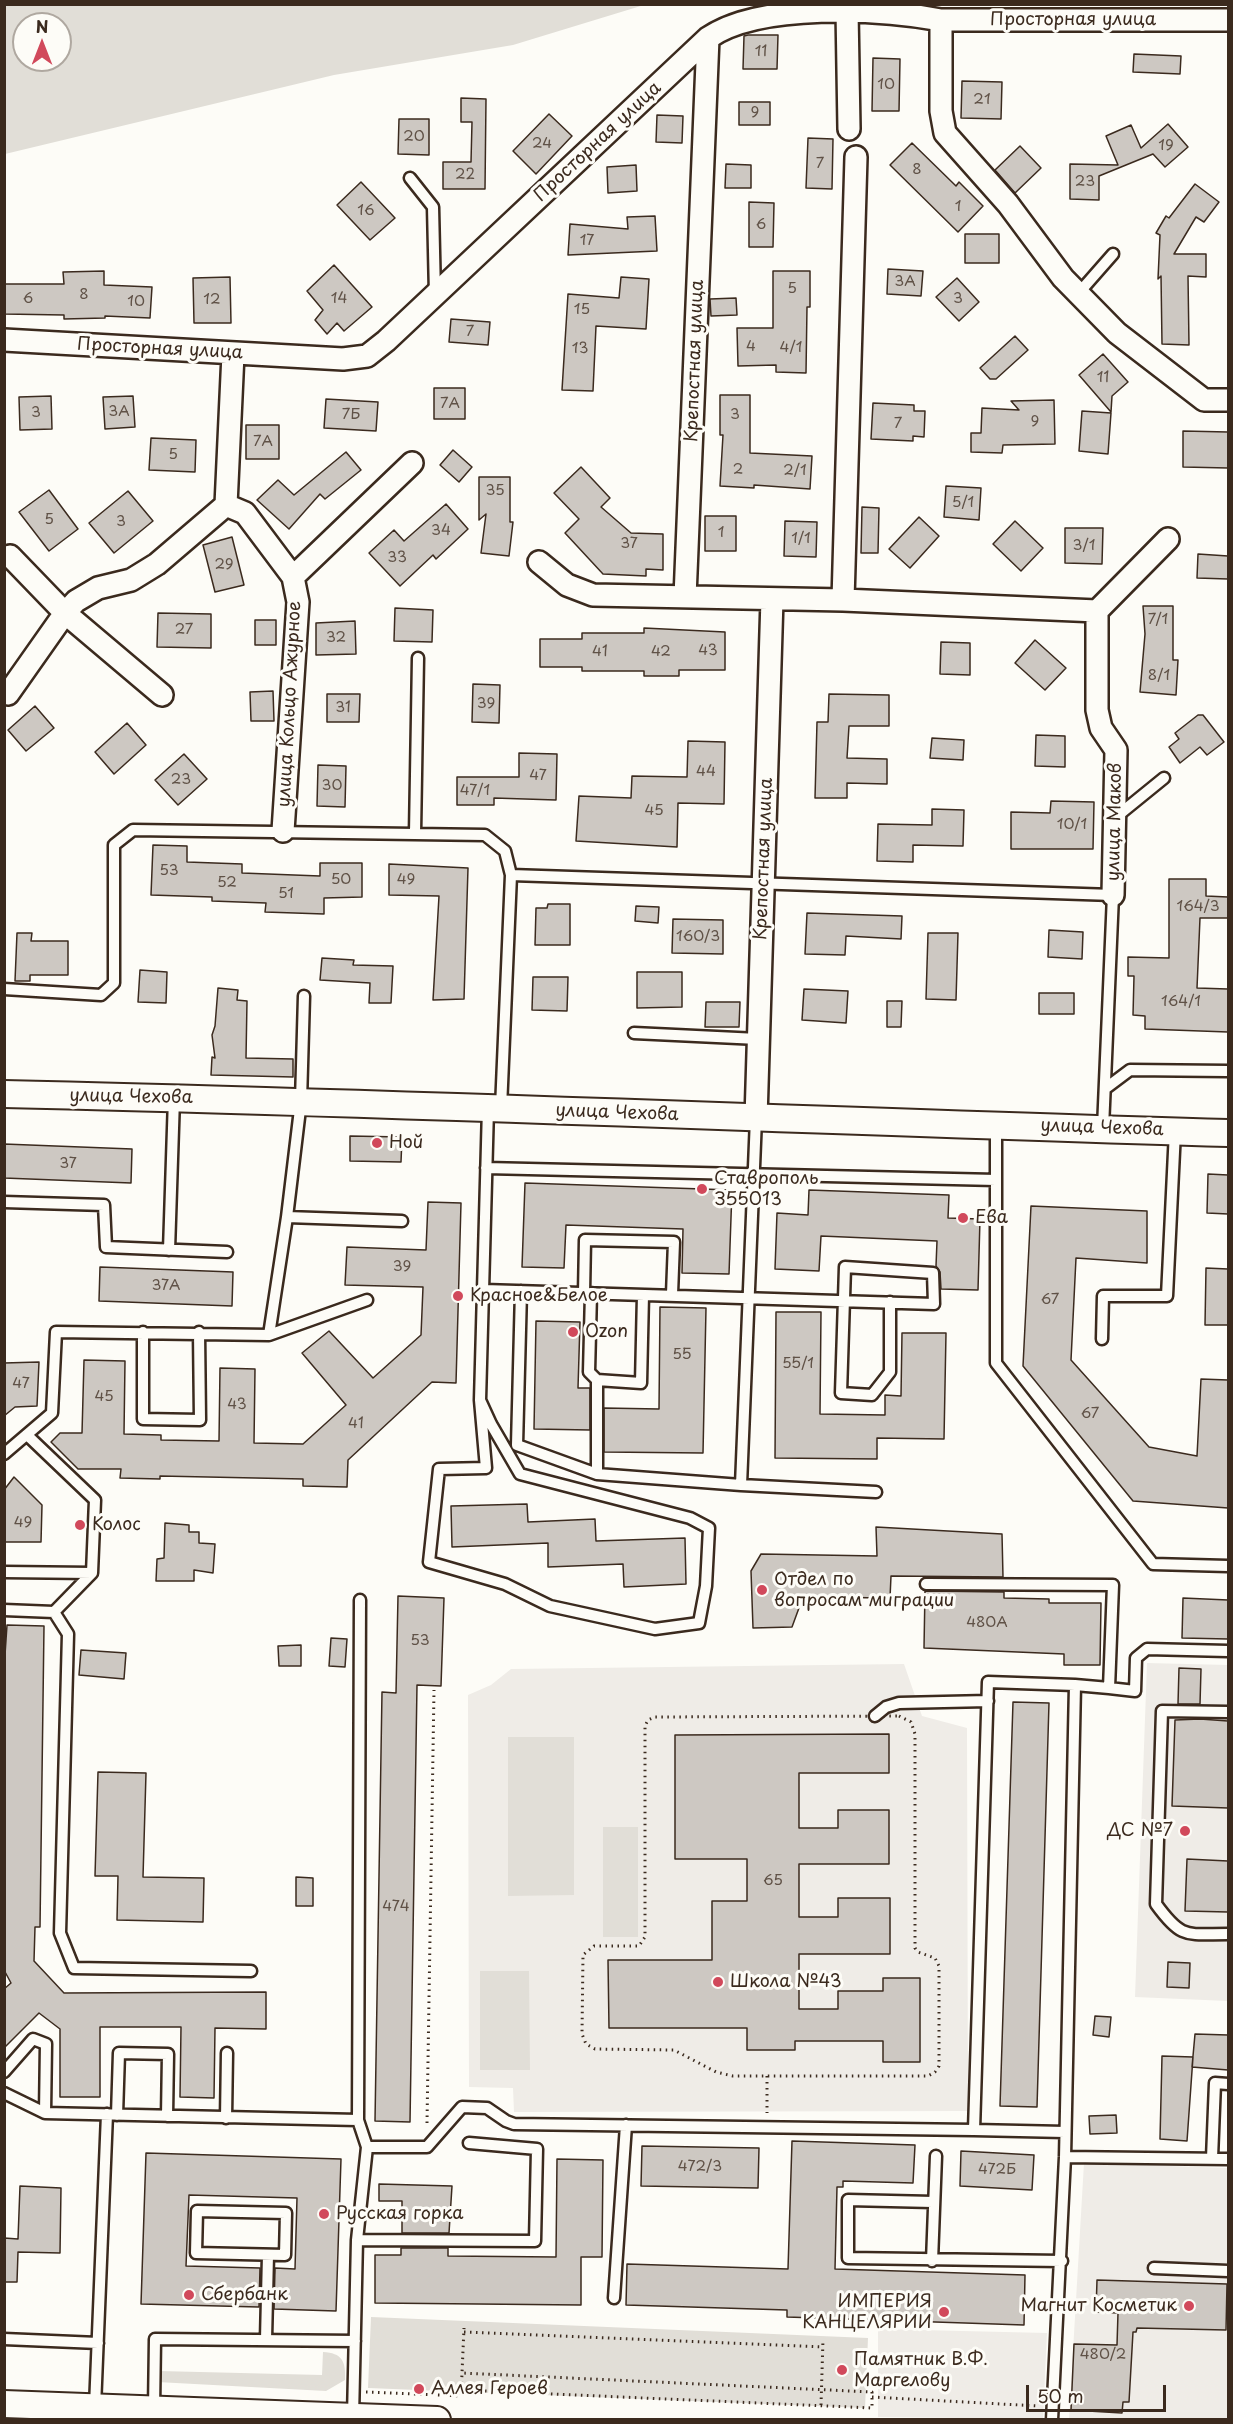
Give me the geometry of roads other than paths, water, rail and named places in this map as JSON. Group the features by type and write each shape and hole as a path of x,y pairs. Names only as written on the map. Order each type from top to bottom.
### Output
{"street":[{"name":"Просторная улица","path":"4,340 343,359 367,356 708,38 723,27 815,11 847,10 904,13 940,20 1228,21"},
{"path":"847,10 849,129"},
{"path":"940,20 940,111 945,133 1008,204 1077,295 1117,333 1204,400 1228,400"},
{"name":"Крепостная улица","path":"685,597 708,38"},
{"path":"843,600 856,157"},
{"path":"8,694 76,601 99,588 131,580 157,564 226,505 233,354"},
{"name":"улица Кольцо Ажурное","path":"293,577 412,463"},
{"name":"улица Кольцо Ажурное","path":"226,505 244,513 293,577 298,602 284,831"},
{"path":"539,562 567,585 593,595 843,600 1097,611 1168,539"},
{"path":"10,556 65,613 162,695"},
{"name":"Крепостная улица","path":"756,1119 772,599"},
{"name":"улица Маков","path":"1097,611 1097,710 1101,728 1116,750 1113,895"},
{"name":"улица Чехова","path":"4,1094 301,1101 756,1119 1228,1133"},
{"path":"4,2404 95,2407 154,2414 353,2416 437,2420"}],"lane":[{"path":"410,178 433,207 435,295"},
{"path":"1077,295 1113,254"},
{"path":"415,833 418,658"},
{"path":"1116,817 1164,778"},
{"path":"4,989 101,995 114,983 114,845 133,830 485,835 505,851 511,874 494,1108 486,1168 480,1400 486,1468 439,1468 429,1562 505,1584 550,1606 656,1629 699,1623 706,1586 710,1528 690,1518 520,1474 490,1424 480,1400"},
{"path":"511,874 1113,895 1103,1128"},
{"path":"269,1335 287,1217 301,1101 304,996"},
{"path":"634,1033 758,1039"},
{"path":"1106,1088 1130,1070 1228,1071"},
{"path":"169,1250 174,1098"},
{"path":"741,1485 756,1119"},
{"path":"996,1125 996,1363 1153,1564 1228,1566"},
{"path":"1102,1339 1103,1296 1167,1296 1174,1131"},
{"path":"486,1168 996,1180"},
{"path":"4,1202 104,1205 106,1247 228,1252"},
{"path":"287,1217 402,1221"},
{"path":"642,1295 641,1383 597,1380 589,1372 585,1240 674,1242 672,1294"},
{"path":"484,1290 672,1294 749,1298 843,1300 891,1302 934,1304 933,1273 845,1266 843,1300 841,1393 872,1395 891,1372 891,1302"},
{"path":"521,1291 517,1445 597,1474 876,1492"},
{"path":"4,1454 52,1413 56,1332 199,1332 269,1335 368,1299"},
{"path":"143,1332 143,1419 200,1420 199,1332"},
{"path":"597,1380 597,1474"},
{"path":"4,1610 54,1612 92,1573 94,1500 27,1435"},
{"path":"4,1572 92,1573"},
{"path":"926,1584 1113,1585 1109,1688"},
{"path":"353,2416 357,2240 367,2147 358,2120 360,1600"},
{"path":"54,1612 68,1634 60,1933 74,1968 251,1971"},
{"path":"974,2130 988,1682 1135,1690 1137,1658 1147,1649 1228,1651"},
{"path":"1052,2420 1062,2261 1075,1685"},
{"path":"875,1716 886,1707 899,1703 988,1701"},
{"path":"1228,1712 1162,1711 1156,1904 1168,1920 1186,1935 1228,1934"},
{"path":"4,2072 33,2039 46,2044 45,2113"},
{"path":"95,2407 112,2114 119,2053 168,2054 167,2116"},
{"path":"226,2118 227,2053"},
{"path":"1212,2158 1215,2083 1228,2084"},
{"path":"4,2093 45,2113 358,2120"},
{"path":"367,2147 427,2147 462,2107 487,2108 514,2124 1065,2132"},
{"path":"614,2298 626,2125"},
{"path":"357,2240 535,2241 537,2150 469,2143"},
{"path":"932,2261 936,2156"},
{"path":"1065,2157 1228,2159"},
{"path":"933,2202 848,2200 848,2258 932,2261 1062,2261"},
{"path":"197,2211 286,2213 285,2255 267,2255 196,2253 197,2211"},
{"path":"266,2338 267,2255"},
{"path":"1154,2268 1228,2271"},
{"path":"154,2414 155,2339 266,2338 355,2341"},
{"path":"4,2339 98,2343"}],"place":[{"name":"Ной","path":"377,1143"},
{"name":"Ставрополь 355013","path":"702,1189"},
{"name":"Ева","path":"963,1218"},
{"name":"Красное&Белое","path":"458,1296"},
{"name":"Ozon","path":"573,1332"},
{"name":"Колос","path":"80,1525"},
{"name":"Отдел по вопросам миграции","path":"762,1590"},
{"name":"ДС №7","path":"1185,1831"},
{"name":"Школа №43","path":"718,1982"},
{"name":"Русская горка","path":"324,2214"},
{"name":"Сбербанк","path":"189,2295"},
{"name":"Магнит Косметик","path":"1189,2306"},
{"name":"ИМПЕРИЯ КАНЦЕЛЯРИИ","path":"944,2312"},
{"name":"Памятник В.Ф. Маргелову","path":"842,2370"},
{"name":"Аллея Героев","path":"419,2389"}]}
